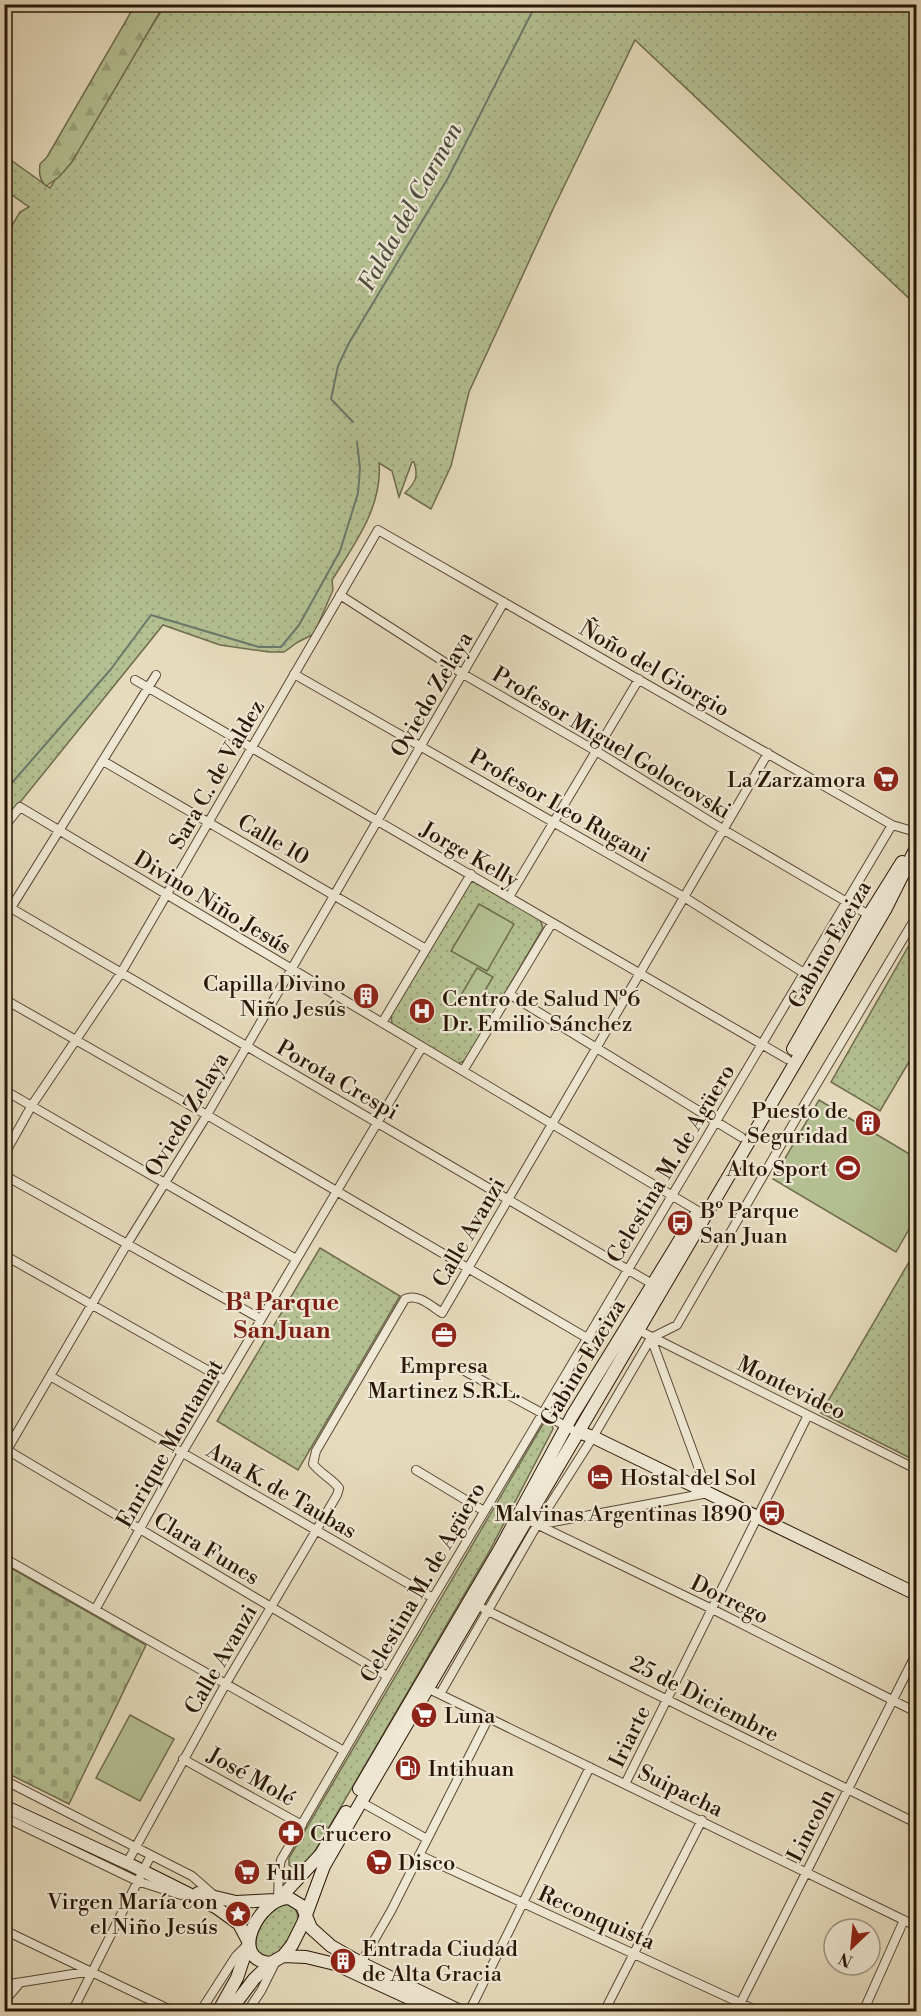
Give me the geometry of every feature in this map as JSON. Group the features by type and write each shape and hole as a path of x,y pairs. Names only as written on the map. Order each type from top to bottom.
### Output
{"main road":[{"name":"Gabino Ezeiza","path":"278,1899 321,1854 501,1547 567,1426 698,1211 869,915 916,843"},
{"name":"Gabino Ezeiza","path":"306,1916 324,1866 360,1802 435,1692 532,1522 578,1432 885,910 916,848"},
{"path":"578,1432 593,1437 916,1594"},
{"path":"4,1806 127,1863 140,1876 236,1902 250,1903 288,1898 297,1902 302,1906 311,1928 323,1940 361,1963 462,2012"},
{"path":"180,1888 228,1914 239,1924 249,1950 256,1958 306,1957 335,1964 439,2012"},
{"path":"218,2012 237,1978 248,1943 261,1914 278,1899"},
{"path":"229,2012 246,1988 295,1939 306,1916"}],"street":[{"name":"Sara C. de Valdez","path":"4,1155 32,1106 121,973 378,530"},
{"name":"Ñoño del Giorgio","path":"378,530 892,825 916,832"},
{"name":"Profesor Miguel Golocovski","path":"340,595 463,674 869,915"},
{"name":"Oviedo Zelaya","path":"6,1453 292,970 504,602"},
{"path":"4,919 8,906 156,675"},
{"name":"Profesor Leo Rugani","path":"294,675 684,897 804,973"},
{"path":"509,897 639,679"},
{"name":"Jorge Kelly","path":"135,680 786,1059"},
{"name":"Calle Avanzi","path":"127,1863 225,1685 337,1495 339,1488 333,1480 313,1464 316,1451 405,1299 410,1296 419,1299 442,1313 768,753"},
{"name":"Calle 10","path":"103,761 426,949"},
{"name":"Divino Niño Jesús","path":"4,827 20,807 698,1211"},
{"name":"Celestina M. de Agüero","path":"278,1899 279,1866 344,1751 892,825"},
{"path":"382,1023 471,874"},
{"name":"Porota Crespi","path":"8,906 654,1285"},
{"path":"532,1522 593,1437 651,1338 677,1325 916,917"},
{"path":"463,1071 552,923"},
{"path":"509,994 717,1120 741,1137"},
{"path":"4,999 587,1338"},
{"name":"Enrique Montamat","path":"95,1610 182,1453 422,1047"},
{"path":"4,1090 296,1259"},
{"path":"4,1175 261,1319"},
{"path":"4,1255 225,1380"},
{"name":"Montevideo","path":"638,1330 916,1469"},
{"path":"532,1522 708,1493 651,1338"},
{"path":"461,1369 578,1432"},
{"name":"Ana K. de Taubas","path":"50,1376 433,1598"},
{"name":"Iriarte","path":"625,1784 808,1415"},
{"name":"Clara Funes","path":"6,1453 140,1529 387,1676"},
{"path":"416,1470 484,1511"},
{"name":"Dorrego","path":"532,1522 712,1609 916,1712"},
{"path":"4,1558 344,1751"},
{"name":"25 de Diciembre","path":"483,1608 916,1823"},
{"name":"Lincoln","path":"736,2012 916,1654"},
{"name":"Suipacha","path":"435,1692 916,1926"},
{"path":"361,1963 488,1719"},
{"name":"José Molé","path":"183,1759 302,1825"},
{"name":"Iriarte","path":"470,2012 590,1767"},
{"path":"4,1780 192,1876 217,1898"},
{"path":"360,1802 427,1839"},
{"path":"4,1817 140,1876 202,1900"},
{"path":"604,2012 702,1820"},
{"path":"72,2012 151,1855"},
{"name":"Reconquista","path":"419,1855 760,2012"},
{"path":"863,2012 904,1920"},
{"path":"4,1930 175,2012"},
{"path":"200,2012 236,1956 248,1943"},
{"path":"247,2012 261,1991 277,1959"},
{"path":"4,1985 92,1971"},
{"path":"4,2005 19,1984"}],"green space":[{"path":"580,4 585,6 587,4 916,5 916,305 635,40 554,207 469,392 451,466 431,509 405,493 415,479 414,462 412,462 399,497 392,471 379,463 379,479 372,510 358,539 332,580 333,590 314,634 284,652 269,652 220,645 163,625 5,821 4,239 20,212 29,207 5,190 5,156 50,188 165,5"},
{"path":"135,5 164,5 72,162 59,177 46,186 40,176 40,164 47,157"},
{"path":"477,882 540,919 543,928 466,1060 458,1064 392,1024 391,1015 470,883"},
{"path":"479,904 514,924 487,971 451,951"},
{"path":"908,947 916,952 916,1050 880,1111 831,1082"},
{"path":"477,968 493,977 477,1004 461,995"},
{"name":"Alto Sport","path":"819,1100 916,1158 916,1217 896,1252 773,1179"},
{"path":"320,1248 400,1296 298,1470 217,1421"},
{"path":"916,1250 916,1461 821,1413"},
{"path":"548,1423 553,1429 489,1552 321,1841 312,1856 297,1869 289,1865 289,1858 543,1424"},
{"path":"4,1564 146,1645 69,1804 5,1772"},
{"path":"130,1715 174,1739 140,1801 96,1778"},
{"path":"286,1903 295,1908 299,1919 289,1942 274,1957 263,1957 256,1949 257,1935 269,1915"}],"waterway":[{"name":"Falda del Carmen","path":"353,422 331,399 338,366 349,343 448,178 536,4"},
{"name":"Falda del Carmen","path":"4,792 111,669 151,615 259,647 281,647 299,625 340,551 358,493 360,468 357,442"}],"place":[{"name":"La Zarzamora","path":"886,779"},
{"name":"Capilla Divino Niño Jesús","path":"366,996"},
{"name":"Centro de Salud Nº6 Dr. Emilio Sánchez","path":"422,1011"},
{"name":"Puesto de Seguridad","path":"868,1123"},
{"name":"Alto Sport","path":"848,1168"},
{"name":"Bº Parque San Juan","path":"680,1223"},
{"name":"Empresa Martinez S.R.L.","path":"444,1335"},
{"name":"Hostal del Sol","path":"600,1477"},
{"name":"Malvinas Argentinas 1890","path":"772,1513"},
{"name":"Luna","path":"424,1715"},
{"name":"Intihuan","path":"408,1768"},
{"name":"Crucero","path":"291,1833"},
{"name":"Disco","path":"379,1862"},
{"name":"Full","path":"247,1872"},
{"name":"Virgen María con el Niño Jesús","path":"238,1914"},
{"name":"Entrada Ciudad de Alta Gracia","path":"343,1961"}],"district":[{"name":"Bª Parque San Juan","path":"282,1316"}]}
